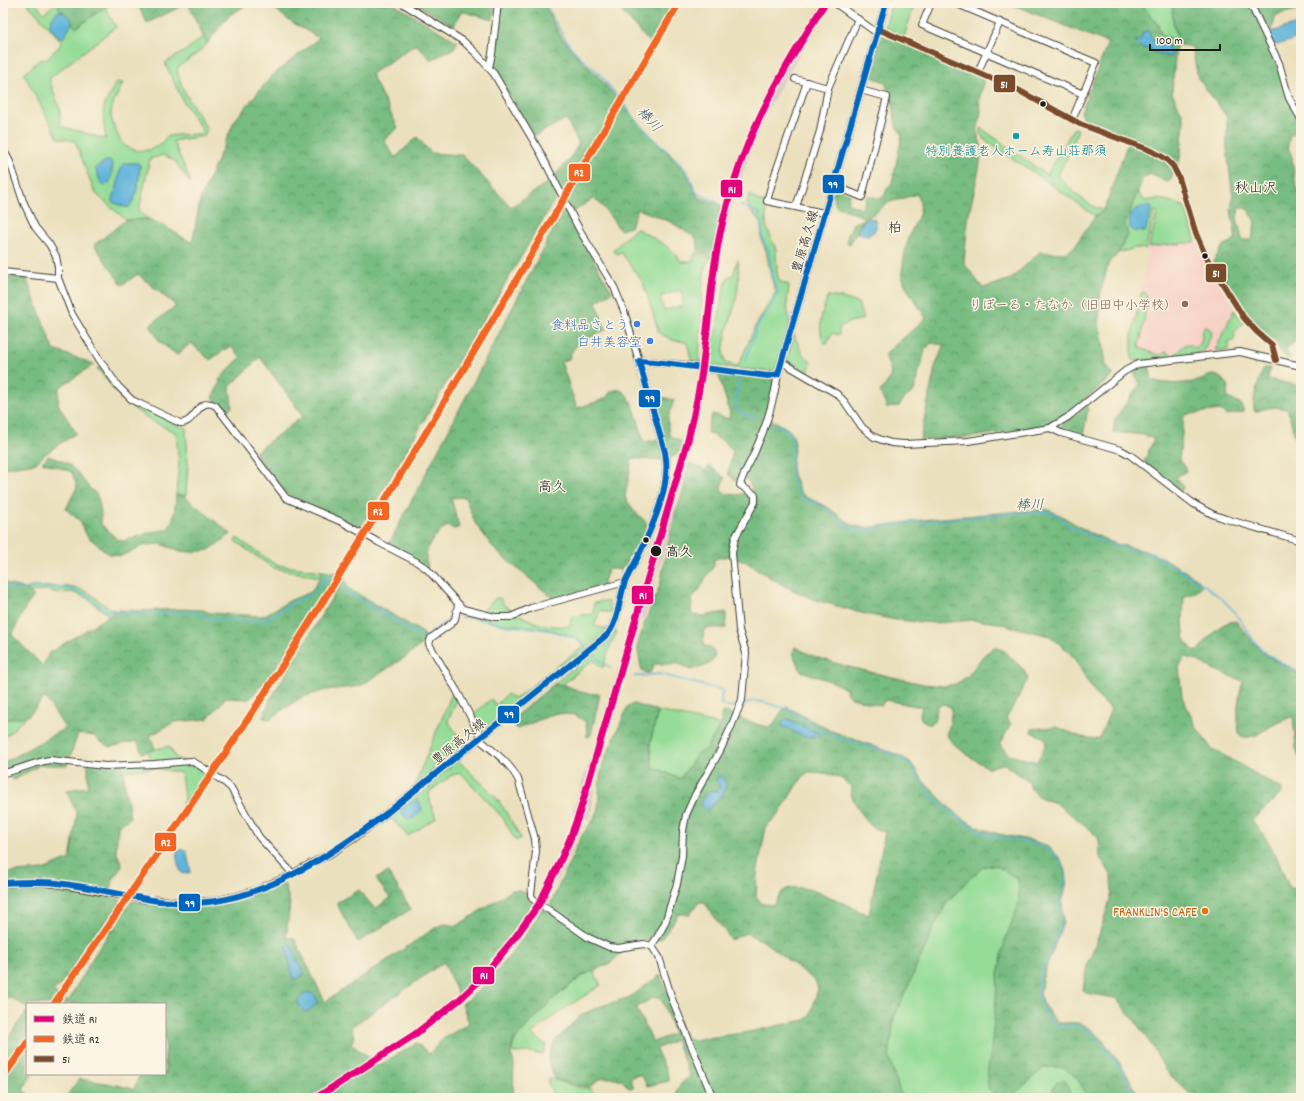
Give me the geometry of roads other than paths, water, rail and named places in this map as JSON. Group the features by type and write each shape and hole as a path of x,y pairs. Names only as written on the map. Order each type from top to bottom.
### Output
{"main road":[{"name":"豊原高久線","path":"778,374 886,3"},
{"name":"豊原高久線","path":"3,883 39,882 59,884 145,899 186,903 216,901 257,890 293,874 331,853 354,838 608,634 616,620 625,582 638,558 653,523 664,488 667,471 664,452 639,361"},
{"path":"639,361 699,367"},
{"path":"710,369 768,376 778,374"}],"street":[{"path":"402,3 463,41 489,67 540,152 579,229 614,287 624,311 639,361"},
{"path":"489,67 498,3"},
{"path":"835,3 878,31 978,72 1025,93 1072,120 1152,151 1166,159 1179,178 1196,234 1206,257 1244,318 1272,345 1276,360"},
{"path":"931,3 922,25 1083,94"},
{"path":"955,3 1096,63 1072,120"},
{"path":"1250,3 1279,63 1289,98 1301,119"},
{"path":"796,207 820,131 828,88 858,19"},
{"path":"978,72 1000,22"},
{"path":"795,79 828,88"},
{"path":"807,82 767,201 824,214"},
{"path":"833,185 862,197 887,98 860,90"},
{"path":"3,149 12,167 14,179 35,227 49,244 56,256 58,278 72,314 86,339 118,386 132,400 175,422 185,424 207,403 212,403 216,406 286,498 347,524 417,562 427,569 458,605 468,611 495,618 511,617 532,608 625,582"},
{"path":"3,272 58,278"},
{"path":"782,362 837,394 844,401 862,427 874,437 891,443 904,444 983,439 1050,428 1068,417 1125,372 1138,364 1192,359 1234,352 1247,353 1301,366"},
{"path":"651,946 665,923 677,884 682,856 683,831 686,815 695,795 720,751 741,704 746,652 739,630 732,554 736,538 755,502 755,495 740,485 765,426 778,374"},
{"path":"1050,428 1061,433 1121,450 1130,455 1194,504 1212,514 1301,541"},
{"path":"458,605 452,623 431,638 429,644 457,691 480,738 508,764 518,779 535,839 536,851 531,895 533,899 592,940 609,947 618,948 644,944 651,946 659,957 672,999 713,1098"},
{"path":"3,773 50,760 105,766 190,761 199,765 231,788 259,837 293,874"}],"water":[{"path":"58,11 64,12 72,20 70,27 63,38 60,38 49,25 52,18"},
{"path":"1301,23 1301,37 1277,45 1273,44 1270,35 1271,32"},
{"path":"1148,30 1153,41 1169,46 1168,50 1172,53 1171,57 1153,52 1151,49 1141,48 1136,43 1135,41 1141,39 1143,32"},
{"path":"106,161 111,161 112,169 110,182 104,186 101,183 95,168"},
{"path":"125,163 138,163 140,165 136,193 128,208 112,202 117,187 120,169"},
{"path":"1147,206 1152,208 1145,232 1134,231 1130,228 1131,214 1139,207"},
{"path":"869,218 874,219 876,223 873,233 861,235 857,233 862,223"},
{"path":"786,718 819,734 820,737 802,736 782,727 782,722"},
{"path":"720,776 726,783 725,790 708,810 703,808 701,805 707,793 711,790 717,791 720,788 716,781 717,777"},
{"path":"417,799 422,810 414,818 407,819 400,812 402,808"},
{"path":"186,850 191,872 183,874 180,869 177,851"},
{"path":"287,944 290,944 292,947 304,974 295,980 293,979"},
{"path":"307,992 314,994 318,1002 310,1010 304,1012 298,1003 298,1000"}],"waterway":[{"name":"棒川","path":"545,3 570,46 584,61 598,72 642,127 680,163 690,176 698,194 718,202"},
{"name":"棒川","path":"741,206 760,214 763,240 769,251 774,283 779,292 757,327 745,361"},
{"name":"棒川","path":"739,379 735,402 736,409 743,414 756,417"},
{"name":"棒川","path":"774,424 787,430 791,436 792,478 800,495 805,499 821,505 851,528 865,531 895,525 1009,513 1047,512 1057,515 1071,527 1101,541 1124,548 1153,554 1207,587 1233,610 1255,642 1267,654 1301,672"},
{"path":"3,586 17,590 39,587 71,589 86,595 105,610 135,614 197,613 210,619 262,621 296,601 311,595 316,591 328,574 343,582 346,591 420,636 426,637 451,617"},
{"path":"460,617 471,617 503,625 557,632 577,640 586,647"},
{"path":"592,653 610,668"},
{"path":"634,676 659,674 722,690 724,692 721,696 721,704 725,706 737,705"},
{"path":"743,705 752,701 757,701 784,708 812,725 839,738 896,756 910,765 927,790 936,800 967,824 992,836 1029,843 1047,849 1054,855 1060,862 1064,871 1065,882 1060,901 1059,930 1040,976 1038,985 1040,1002 1048,1018 1056,1025 1078,1026 1093,1034 1117,1064 1137,1098"}],"rail line":[{"name":"R2","path":"55,1003 217,766 323,601 478,346 679,3"},
{"name":"R1","path":"316,1098 414,1035 459,1000 479,981 514,939 539,904 558,866 580,811 688,440 702,373 717,250 731,192 753,131 772,92 825,3"},
{"name":"R2","path":"3,1077 26,1044"}],"place":[{"name":"特別養護老人ホーム寿山荘那須","path":"1016,136"},
{"name":"りぼーる・たなか（旧田中小学校）","path":"1185,304"},
{"name":"食料品さとう","path":"637,324"},
{"name":"白井美容室","path":"650,341"},
{"name":"高久","path":"656,551"},
{"name":"FRANKLIN'S CAFE","path":"1205,911"}],"district":[{"name":"秋山沢","path":"1256,187"},
{"name":"柏","path":"895,227"},
{"name":"高久","path":"552,486"}]}
